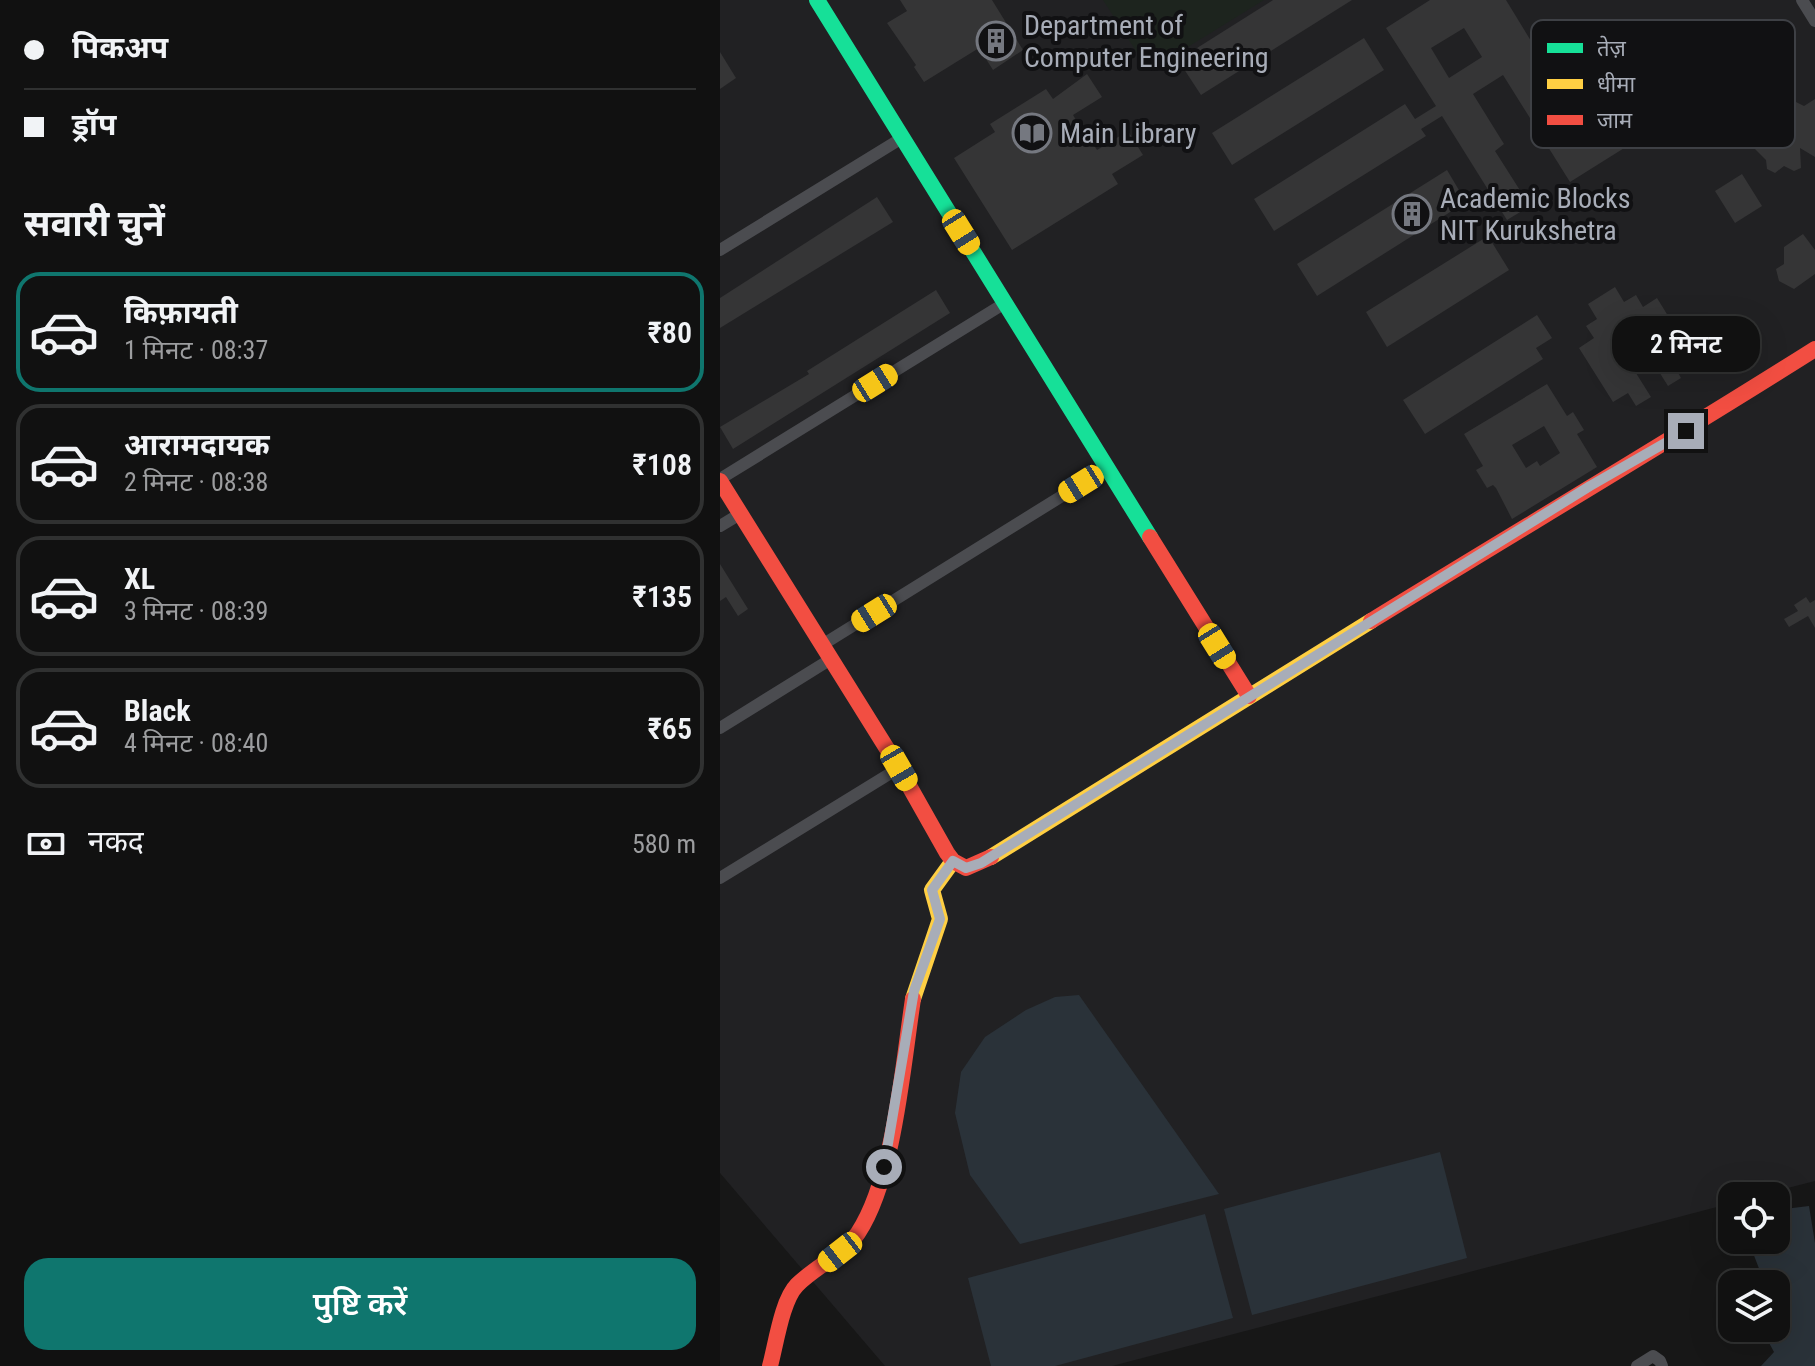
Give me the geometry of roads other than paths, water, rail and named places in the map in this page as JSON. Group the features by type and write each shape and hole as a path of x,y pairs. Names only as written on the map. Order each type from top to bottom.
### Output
{"street":[{"path":"817,0 1249,696"},
{"path":"1802,0 1815,21"},
{"path":"720,250 902,138"},
{"path":"1005,303 720,480 899,768 953,861 966,868 981,863 1815,349"},
{"path":"720,728 827,652 1107,468"},
{"path":"720,526 740,514"},
{"path":"720,878 899,768"},
{"path":"770,1366 789,1296 797,1285 840,1252 858,1233 879,1189 894,1121 914,991 939,926 935,885 953,861"},
{"path":"1637,1366 1653,1356 1662,1366"}],"place":[{"name":"Department of Computer Engineering","path":"996,41"},
{"name":"Main Library","path":"1032,133"},
{"name":"Academic Blocks NIT Kurukshetra","path":"1412,214"}]}
